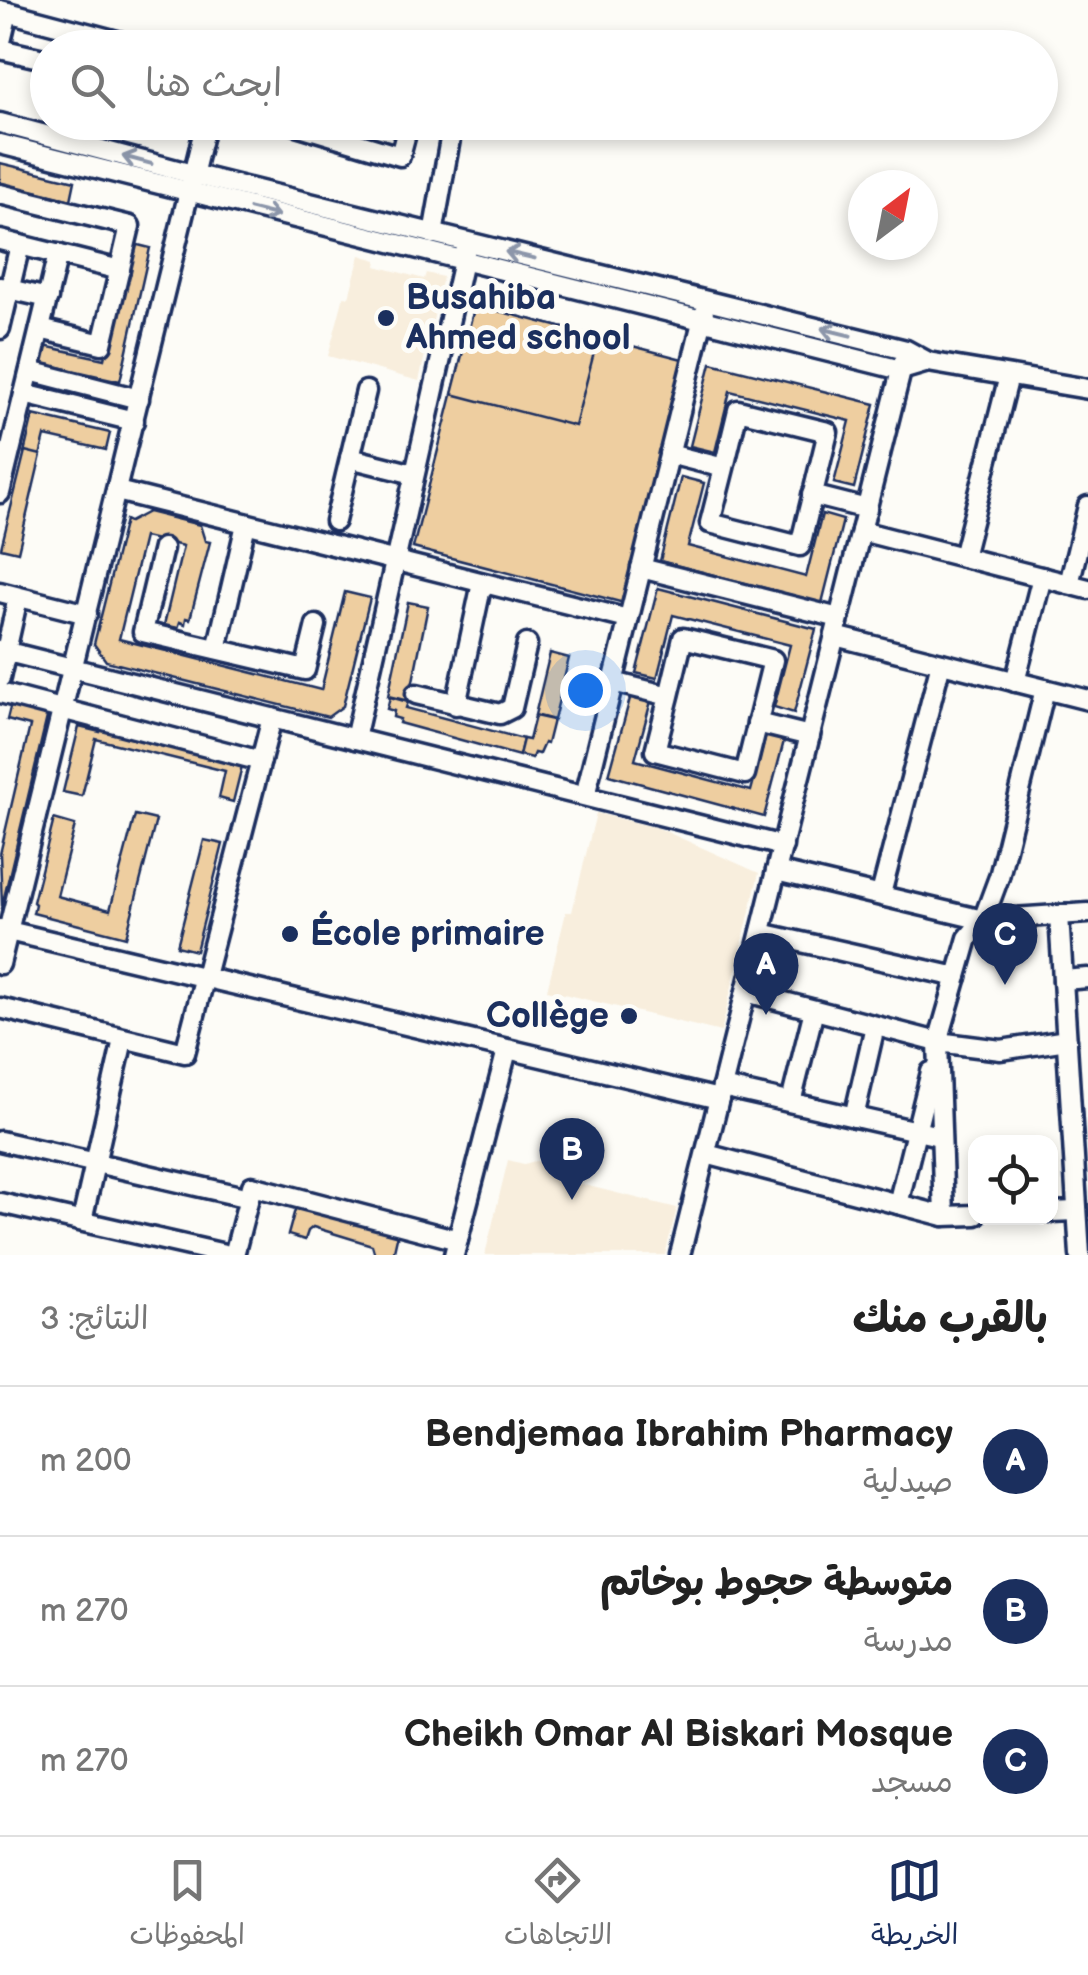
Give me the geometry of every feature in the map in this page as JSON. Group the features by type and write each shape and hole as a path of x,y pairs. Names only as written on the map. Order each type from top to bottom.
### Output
{"street":[{"path":"30,55 0,47 4,11 76,30"},
{"path":"0,123 30,133"},
{"path":"54,140 462,262 901,370 928,362"},
{"path":"0,964 5,930 74,668 202,140"},
{"path":"346,140 400,156 404,140"},
{"path":"433,234 450,140"},
{"path":"0,144 433,234 906,350 928,362 1088,388"},
{"path":"0,194 130,226 102,344 40,329"},
{"path":"0,240 120,270"},
{"path":"355,739 467,242"},
{"path":"0,329 5,288 20,245"},
{"path":"0,493 58,254"},
{"path":"5,288 48,298"},
{"path":"585,796 708,299"},
{"path":"680,1255 906,350"},
{"path":"30,372 139,398"},
{"path":"963,557 1008,376"},
{"path":"335,521 366,391"},
{"path":"24,394 134,420"},
{"path":"0,410 19,414"},
{"path":"738,410 828,432 800,546 710,523 724,468 738,410"},
{"path":"669,454 724,468"},
{"path":"350,458 414,474"},
{"path":"117,491 628,619"},
{"path":"812,495 866,509"},
{"path":"1068,584 1088,506"},
{"path":"216,649 246,524"},
{"path":"861,531 1088,589"},
{"path":"163,548 143,632 306,670 316,625"},
{"path":"641,568 941,663 1088,700"},
{"path":"1015,682 1042,577"},
{"path":"456,704 482,582"},
{"path":"0,678 9,594 87,614"},
{"path":"683,638 773,660 745,774 655,751 669,696 683,638"},
{"path":"416,694 500,714 512,708 527,644"},
{"path":"3,651 783,846"},
{"path":"881,894 941,663"},
{"path":"612,682 669,696"},
{"path":"898,1204 968,938 983,920 999,876 1045,689"},
{"path":"0,693 261,762"},
{"path":"0,1008 185,1053 272,718"},
{"path":"757,723 810,736"},
{"path":"776,871 983,920 1088,913"},
{"path":"1059,915 1067,1040 1080,1136 1080,1255"},
{"path":"5,930 508,1050 721,1093 791,1102 939,1136"},
{"path":"761,933 957,977"},
{"path":"1063,980 1088,978"},
{"path":"746,992 938,1042 1001,1050 1067,1040"},
{"path":"791,1102 814,1010"},
{"path":"854,1116 875,1026"},
{"path":"938,1042 944,1216"},
{"path":"82,1220 122,1044"},
{"path":"0,1202 231,1255 252,1186 456,1248 508,1050"},
{"path":"0,1141 249,1198"},
{"path":"706,1154 944,1216 968,1215"}],"shaded area":[{"name":"Busahiba Ahmed school","path":"360,255 377,260 376,266 424,279 426,273 443,277 419,381 328,356"},
{"path":"596,813 658,828 759,873 721,1032 547,990 566,912 572,912"},
{"path":"508,1160 544,1163 544,1168 561,1172 560,1179 677,1208 665,1255 485,1255"}],"building":[{"path":"0,163 75,181 71,200 0,183"},
{"path":"130,243 150,248 120,381 41,363 44,346 104,359"},
{"path":"475,305 686,360 624,603 413,548"},
{"path":"475,305 598,337 575,426 452,394"},
{"path":"711,363 875,404 854,488 834,483 850,421 730,391 715,452 690,446"},
{"path":"33,415 110,433 106,450 45,436 40,456 24,453"},
{"path":"25,451 41,455 18,552 1,548"},
{"path":"681,477 704,483 688,546 806,577 822,514 843,520 822,603 660,561"},
{"path":"148,512 200,525 205,541 210,542 190,619 186,618 185,624 180,622 178,628 164,625 183,546 144,537 119,639 321,690 345,592 370,598 343,706 328,717 106,661 94,644 125,520 129,522"},
{"path":"658,588 816,629 794,713 774,707 790,645 673,615 657,678 636,673"},
{"path":"408,602 428,606 409,701 388,696"},
{"path":"550,653 569,658 554,720 535,715"},
{"path":"631,695 651,701 635,760 751,791 767,732 785,737 764,817 609,775"},
{"path":"390,697 408,702 406,708 523,739 519,756 399,723 400,719 393,717 394,711 387,709"},
{"path":"11,704 48,713 2,906 0,854 30,726 7,720"},
{"path":"535,716 553,720 547,744 532,758 519,755 523,739 529,740"},
{"path":"102,726 226,756 225,761 242,766 233,802 219,798 225,771 96,739 82,796 63,792 79,727 100,732"},
{"path":"135,815 156,820 126,937 33,913 54,819 75,825 57,896 110,910"},
{"path":"204,840 223,844 196,951 177,946"},
{"path":"296,1206 398,1233 393,1255 375,1255 372,1245 313,1227 305,1240 288,1235"}],"place":[{"name":"Busahiba Ahmed school","path":"386,318"},
{"name":"École primaire","path":"290,934"},
{"name":"Cheikh Omar Al Biskari Mosque","path":"1005,985"},
{"name":"Bendjemaa Ibrahim Pharmacy","path":"766,1015"},
{"name":"Collège","path":"629,1016"},
{"name":"متوسطة حجوط بوخاتم","path":"572,1200"}]}
